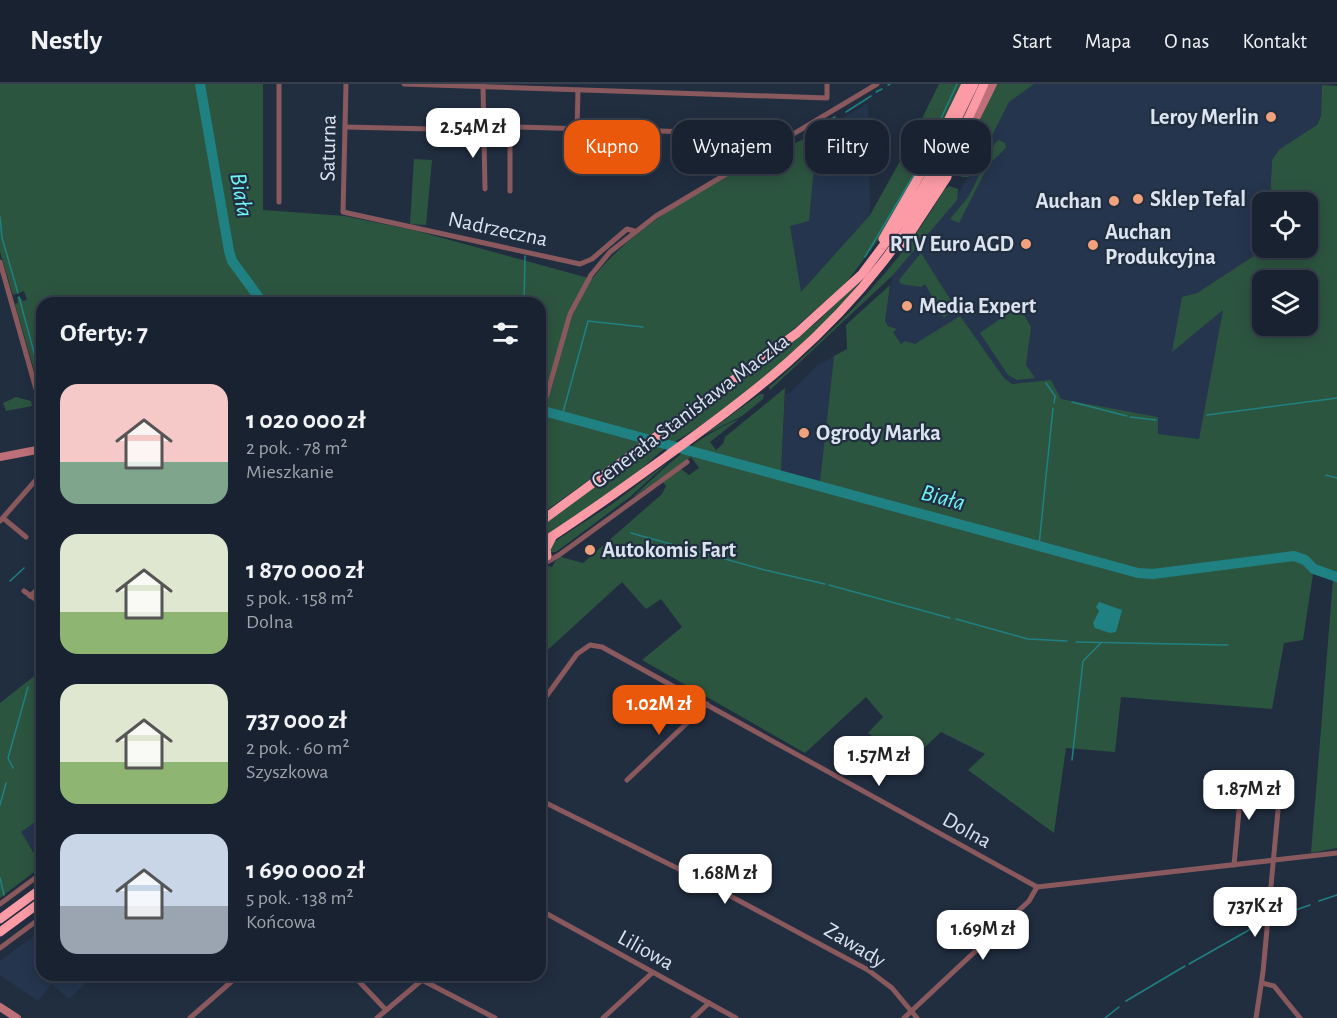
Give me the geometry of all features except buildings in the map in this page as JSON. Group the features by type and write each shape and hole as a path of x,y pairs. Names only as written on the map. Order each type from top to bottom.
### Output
{"highway":[{"path":"816,319 856,275 891,226 932,154 966,84"},
{"name":"Generała Stanisława Maczka","path":"546,518 816,319 862,274 904,218 927,181 974,84"},
{"name":"Generała Stanisława Maczka","path":"546,540 762,387 796,357 844,307 883,261 907,228 955,145 984,84"},
{"path":"844,307 868,286 894,256 947,177"},
{"path":"546,556 547,544 554,535"},
{"path":"0,919 36,892"},
{"path":"0,932 36,905"}],"main road":[{"path":"947,177 993,84"},
{"path":"0,457 36,450"},
{"path":"0,1007 18,1018"}],"street":[{"path":"279,84 279,202"},
{"name":"Saturna","path":"343,212 346,84"},
{"path":"404,84 827,98"},
{"path":"827,84 827,98 833,110"},
{"path":"546,397 567,323 578,298 600,263 634,231 877,84"},
{"path":"483,86 485,189"},
{"path":"577,120 578,90"},
{"path":"345,127 474,130 483,126 564,129"},
{"path":"510,127 510,191"},
{"name":"Nadrzeczna","path":"343,212 580,264 592,259 627,229 634,231"},
{"path":"0,262 36,389"},
{"path":"546,556 687,462"},
{"path":"26,537 1,520 36,480"},
{"path":"30,596 36,590"},
{"path":"24,591 36,600"},
{"name":"Dolna","path":"546,697 577,654 590,645 602,647 1036,887"},
{"path":"627,780 707,704"},
{"path":"1234,865 1242,778"},
{"path":"1256,1018 1262,983 1281,778"},
{"name":"Zawady","path":"546,803 817,941 882,979 917,1018"},
{"path":"904,1018 1029,901 1036,887 1337,853"},
{"path":"0,904 36,877"},
{"name":"Liliowa","path":"546,913 736,1018"},
{"path":"0,948 36,921"},
{"path":"603,1018 652,972"},
{"path":"190,1018 232,981"},
{"path":"359,981 386,1010"},
{"path":"377,1018 421,981"},
{"path":"424,981 495,1018"},
{"path":"1262,983 1274,986 1300,1018"},
{"path":"693,1018 709,1003"}],"shaded area":[{"path":"0,84 263,84 263,210 345,216 417,231 592,279 636,235 695,194 727,176 731,174 793,174 793,144 805,139 805,174 813,174 809,221 790,226 801,292 870,215 901,160 901,174 916,174 879,239 846,283 796,327 706,397 546,511 546,297 36,297 36,376 15,304 18,303 17,297 23,301 27,300 24,291 13,295 0,252"},
{"path":"939,84 962,84 945,120 921,120"},
{"path":"997,84 1034,84 1009,102 991,137 991,120 980,120"},
{"path":"1001,84 1337,84 1322,85 1321,116 1316,125 1272,160 1270,192 1252,192 1252,257 1197,293 1182,298 1224,309 1199,439 1158,434 1158,417 1060,399 1051,380 1012,384 1004,378 985,351 901,344 893,332 896,329 886,324 884,318 893,275 958,194 970,174 991,174 991,120 989,120"},
{"path":"1322,85 1337,86 1337,848 1311,853 1333,580 1313,574 1303,640 1284,643 1272,709 1121,697 1115,752 1066,748 1054,833 968,770 985,754 941,732 909,762 868,733 883,717 866,697 805,753 642,660 682,627 661,599 646,609 622,582 546,652 546,567 552,567 561,557 583,563 662,494 666,486 663,482 681,469 689,475 699,468 691,457 632,498 669,464 709,434 739,419 710,442 716,450 723,444 725,437 785,388 781,471 820,481 834,356 847,349 846,325 890,285 885,321 888,326 897,329 893,332 901,344 905,341 915,344 960,316 1004,378 1012,384 1051,380 1061,399 1158,417 1158,434 1199,439 1223,310 1172,352 1182,297 1197,293 1252,257 1318,258 1318,192 1270,192 1272,160 1280,149 1317,125 1321,116"},
{"path":"868,103 868,120 840,120"},
{"path":"999,140 1005,143 1006,148 991,162 991,151"},
{"path":"414,159 432,160 426,225 410,224"},
{"path":"813,174 869,174 870,215 800,293 790,225 809,221"},
{"path":"958,174 971,174 968,177"},
{"path":"980,174 984,174 959,223 950,219 969,196"},
{"path":"949,186 958,189 957,200 893,275 770,390 769,387 817,344 887,271 908,245 943,191"},
{"path":"921,253 955,307 944,318 925,284 921,287 901,284 899,280"},
{"path":"867,274 825,322 754,387 670,445 627,481 546,535 546,523 680,424 686,424 696,417 697,412 815,324"},
{"path":"1014,309 1021,310 1031,327 1026,365 1035,378 1017,380 1008,375 980,333"},
{"name":"Ogrody Marka","path":"834,356 820,481 781,471 785,394 790,393 817,366"},
{"path":"760,394 764,394 763,399 742,416 704,435"},
{"path":"16,397 31,401 32,406 6,411 3,403"},
{"path":"668,462 630,497 556,552 550,552 549,545 612,504"},
{"path":"1099,602 1122,610 1116,632 1110,633 1095,628 1093,623 1099,611 1096,607"},
{"path":"36,675 36,821 21,832 36,856 36,871 0,898 0,703"},
{"path":"36,821 36,854 20,832"},
{"path":"36,934 36,981 82,981 85,984 69,999 51,984 38,1001 0,975 0,961"}],"waterway":[{"name":"Biała","path":"200,84 229,251 232,261 259,297"},
{"path":"865,257 919,166 957,84"},
{"path":"876,92 882,89"},
{"path":"846,112 871,96"},
{"path":"830,120 835,117"},
{"path":"0,217 2,238 18,293"},
{"path":"524,297 525,256"},
{"path":"19,297 36,360"},
{"path":"562,416 588,321 643,327"},
{"path":"1046,383 1055,396 1054,403"},
{"path":"1207,415 1337,398"},
{"path":"1072,402 1127,416"},
{"path":"1039,545 1053,408"},
{"name":"Biała","path":"546,412 1138,573 1153,574 1294,556 1305,560 1314,569 1337,577"},
{"path":"1130,417 1156,420"},
{"path":"1326,475 1337,478"},
{"path":"631,533 825,584"},
{"path":"10,581 24,568"},
{"path":"829,585 950,618"},
{"path":"956,619 1028,639 1067,641"},
{"path":"1076,642 1228,645"},
{"path":"1072,760 1083,661 1101,643"},
{"path":"13,768 8,758 28,687"},
{"path":"0,805 6,783"},
{"path":"0,878 4,895"},
{"path":"1319,901 1337,895"},
{"path":"1278,916 1310,905"},
{"path":"1189,964 1263,922"},
{"path":"1126,1001 1185,966"},
{"path":"1105,1018 1119,1007"}],"place":[{"name":"Leroy Merlin","path":"1271,117"},
{"name":"Sklep Tefal","path":"1138,199"},
{"name":"Auchan","path":"1114,201"},
{"name":"RTV Euro AGD","path":"1026,244"},
{"name":"Auchan Produkcyjna","path":"1093,245"},
{"name":"Media Expert","path":"907,306"},
{"name":"Ogrody Marka","path":"804,433"},
{"name":"Autokomis Fart","path":"590,550"}]}
